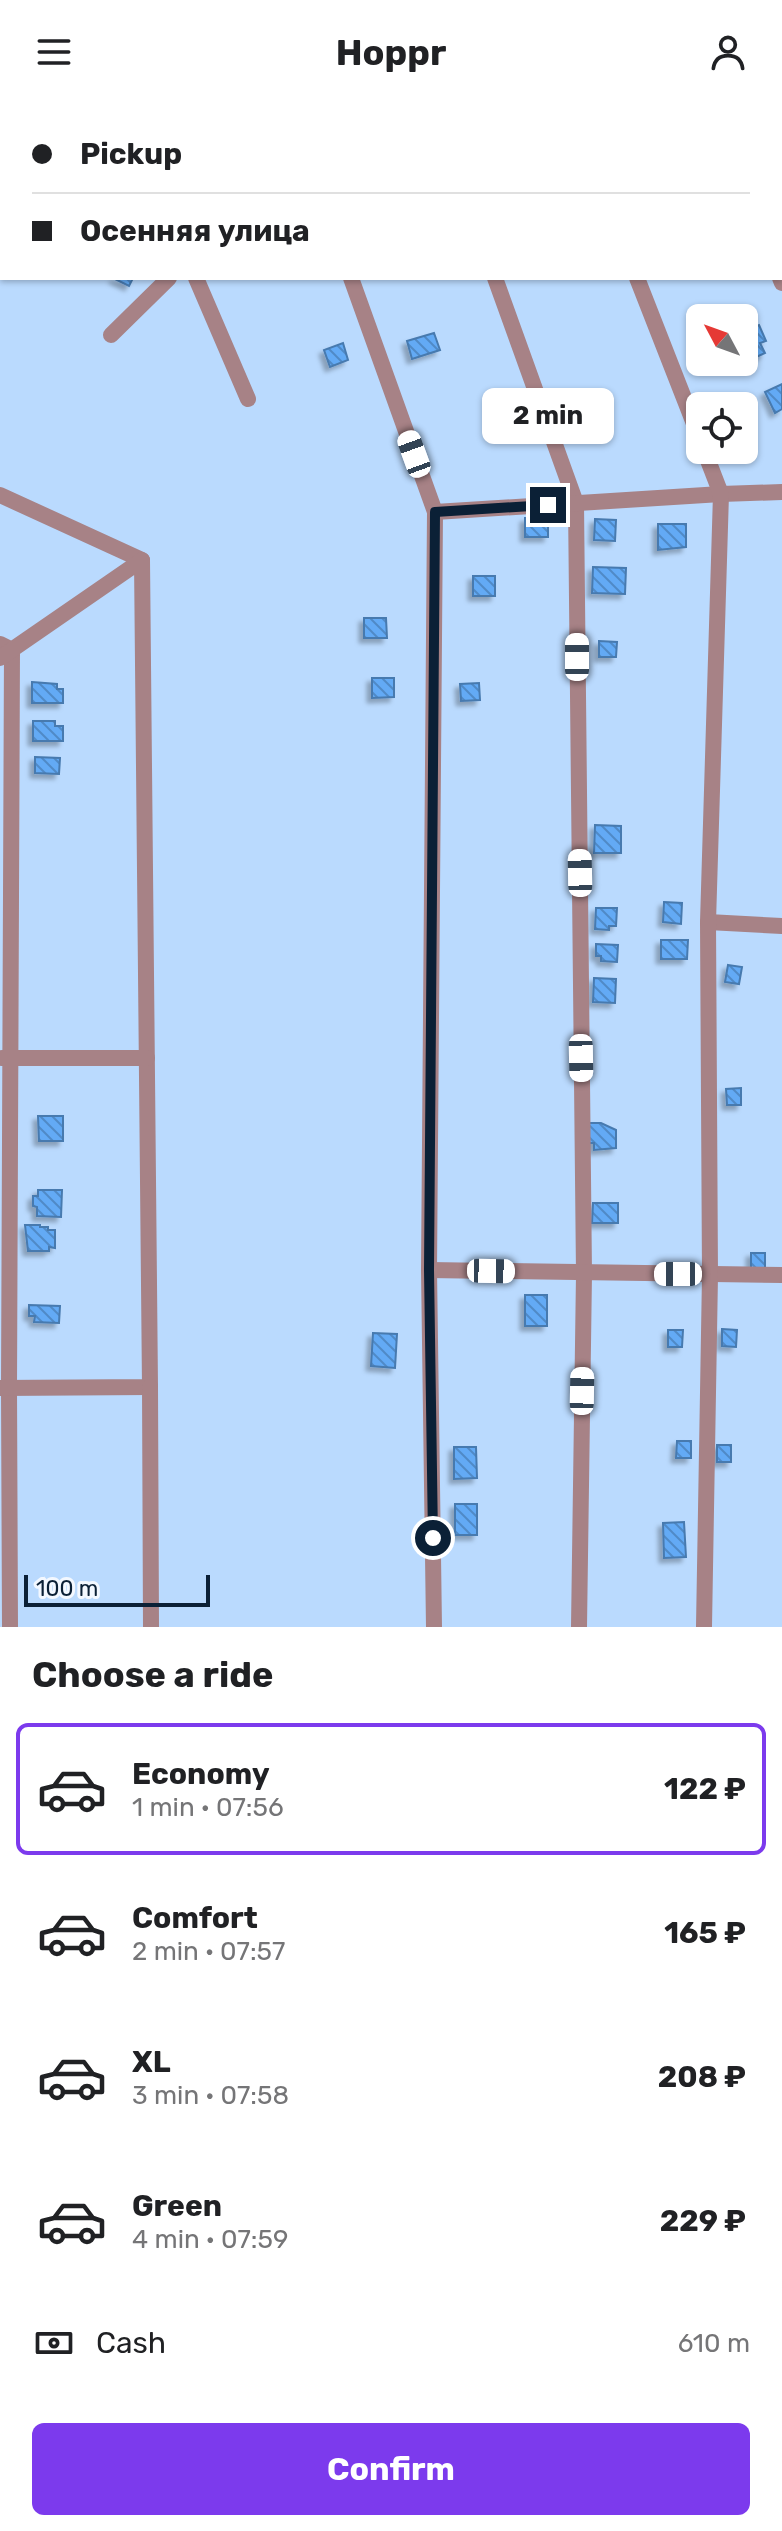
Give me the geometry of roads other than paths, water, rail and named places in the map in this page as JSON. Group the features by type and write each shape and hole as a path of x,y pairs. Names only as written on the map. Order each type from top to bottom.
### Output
{"street":[{"path":"111,335 167,280"},
{"path":"197,280 248,399"},
{"path":"352,280 435,512 429,1270 434,1627"},
{"path":"496,280 576,503 584,1274 579,1627"},
{"path":"638,280 686,403"},
{"path":"704,1627 710,1275 708,922 721,494 709,464"},
{"path":"435,512 782,492"},
{"path":"0,495 142,560"},
{"path":"10,1627 4,1388 4,650 142,560"},
{"path":"142,560 151,1627"},
{"path":"708,922 782,926"},
{"path":"5,1058 147,1058"},
{"path":"429,1270 782,1275"},
{"path":"4,1388 150,1387"}]}
